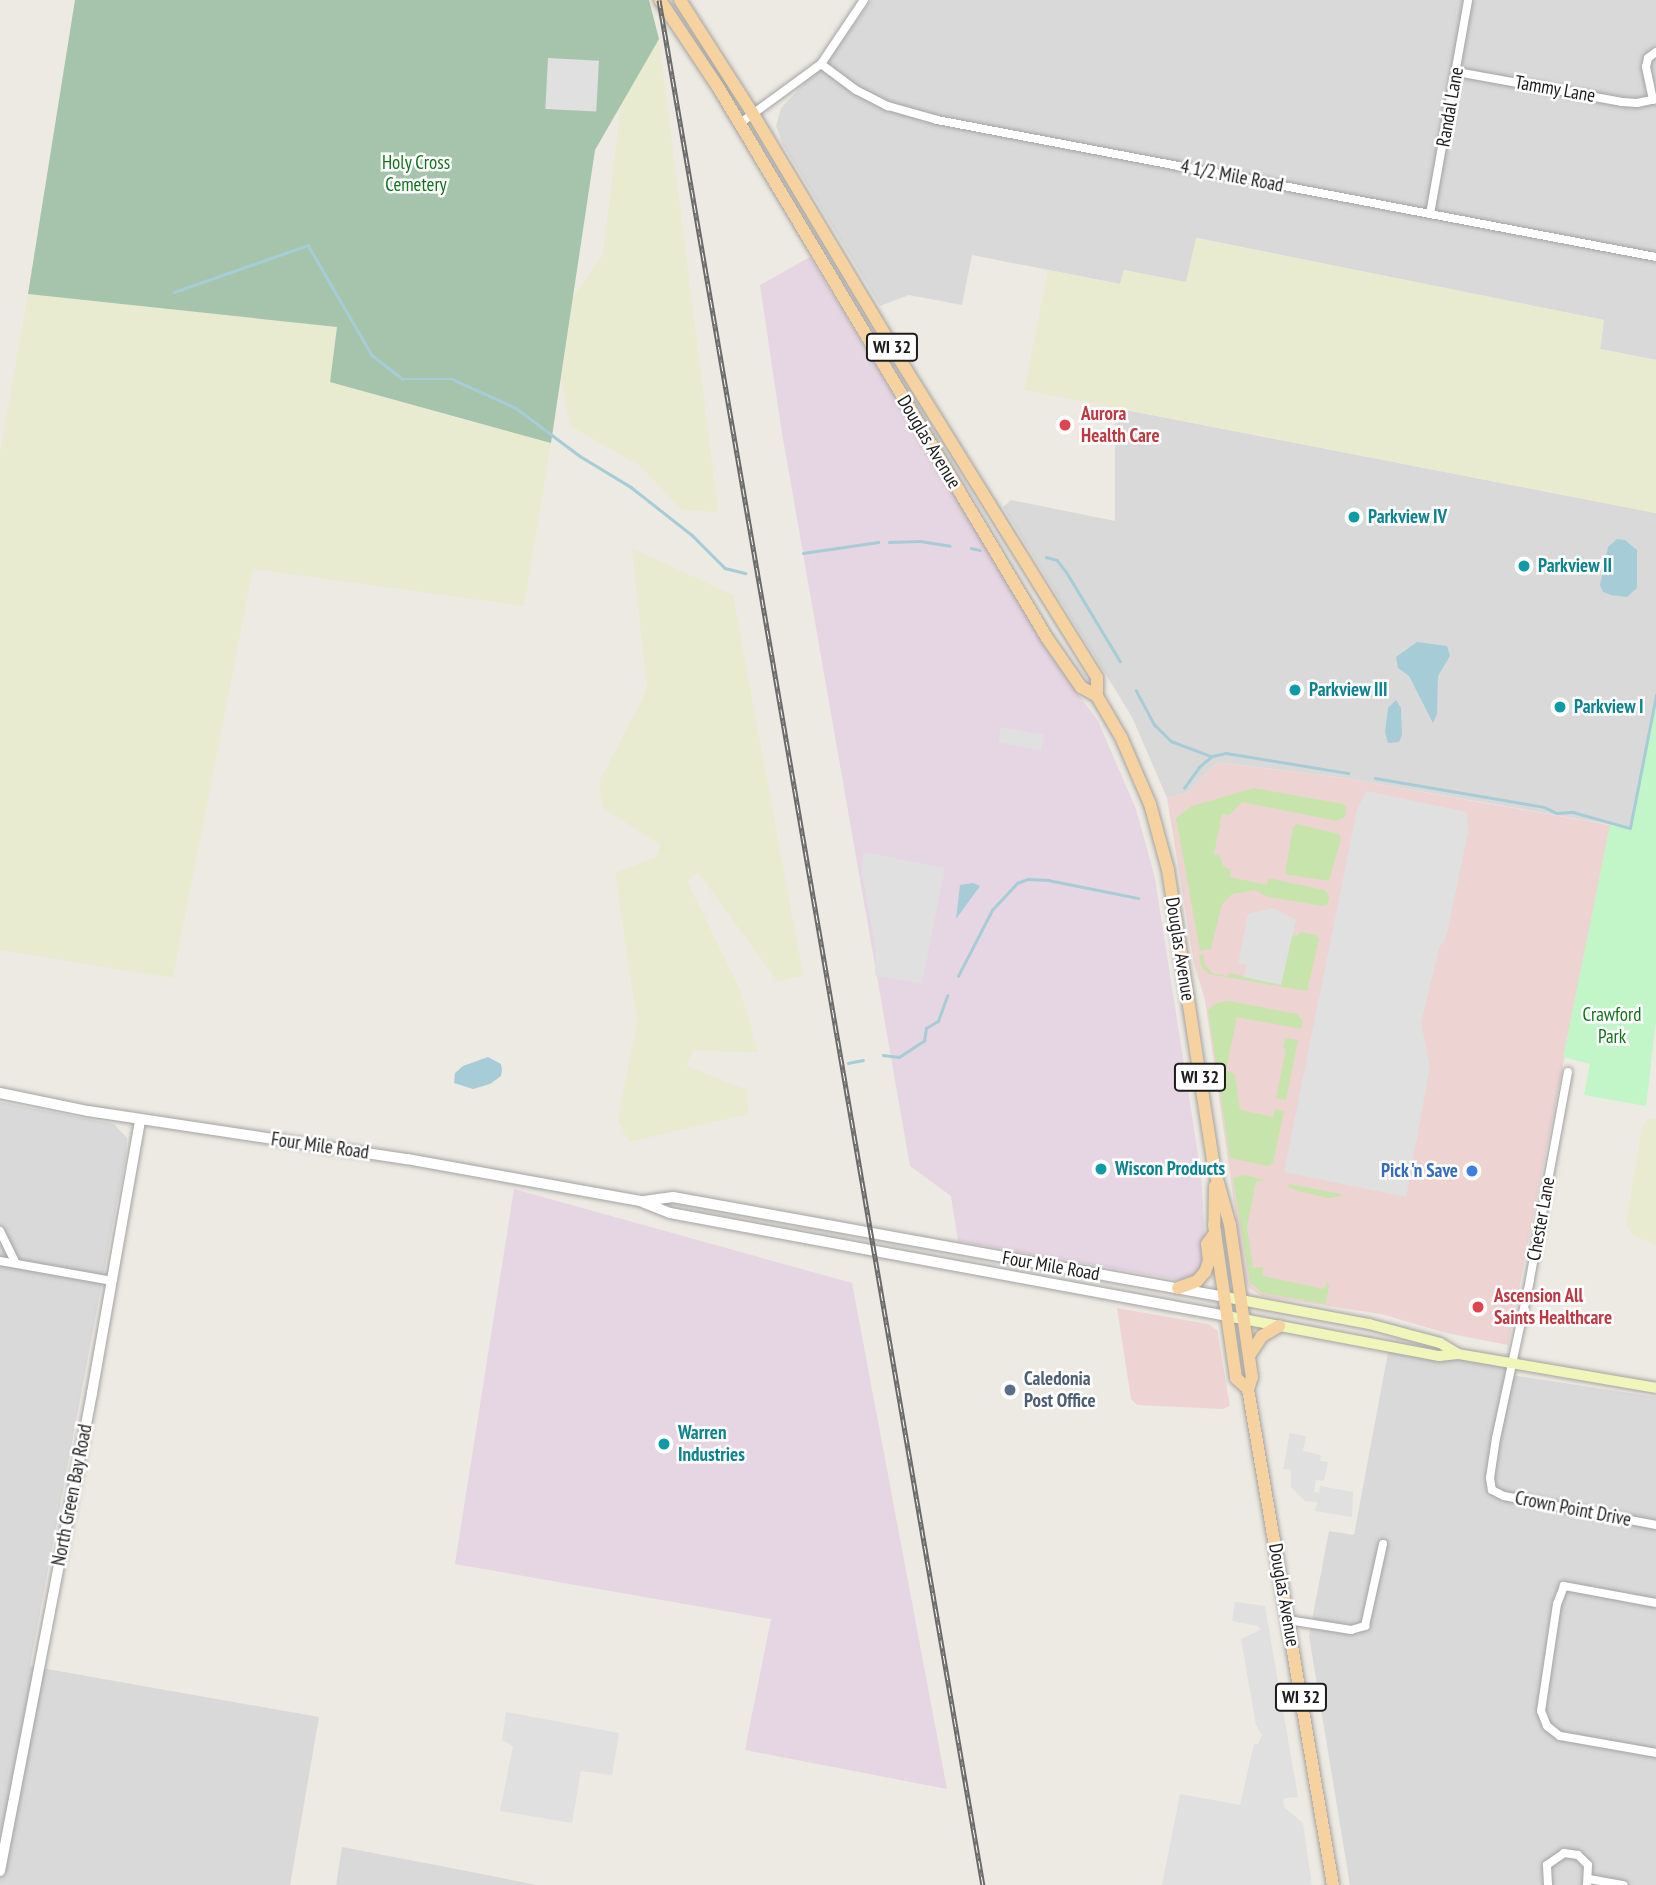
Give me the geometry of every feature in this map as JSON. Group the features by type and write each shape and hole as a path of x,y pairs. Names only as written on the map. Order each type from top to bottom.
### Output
{"main road":[{"name":"Douglas Avenue","path":"660,0 739,124 1046,638 1080,687 1097,696"},
{"name":"Douglas Avenue","path":"680,0 753,114 897,355 1097,678 1097,696 1137,770 1160,837 1215,1171 1230,1225 1252,1377 1248,1389 1333,1885"},
{"name":"Douglas Avenue","path":"1215,1171 1215,1233 1236,1378 1248,1389"},
{"path":"1178,1288 1197,1281 1205,1272 1209,1261 1207,1244 1215,1233"},
{"name":"Four Mile Road","path":"1225,1297 1369,1324 1440,1343 1458,1354"},
{"name":"Four Mile Road","path":"1227,1315 1439,1356 1458,1354 1656,1388"},
{"path":"1249,1356 1262,1336 1279,1326"}],"street":[{"path":"739,124 821,64 864,0"},
{"name":"Randal Lane","path":"1430,214 1468,0"},
{"name":"Tammy Lane","path":"1457,72 1622,102 1655,99 1646,67 1648,58 1656,52"},
{"name":"4 1/2 Mile Road","path":"821,64 856,90 888,106 937,120 1656,257"},
{"name":"Chester Lane","path":"1492,1490 1490,1478 1494,1451 1568,1072"},
{"name":"Four Mile Road","path":"0,1093 140,1120 407,1159 640,1201 670,1213 1227,1315"},
{"name":"North Green Bay Road","path":"0,1871 113,1281 140,1120"},
{"name":"Four Mile Road","path":"640,1201 673,1197 1225,1297"},
{"path":"0,1231 15,1262"},
{"path":"0,1261 113,1281"},
{"name":"Crown Point Drive","path":"1492,1490 1504,1496 1656,1525"},
{"path":"1289,1620 1351,1630 1365,1626 1383,1544"},
{"path":"1656,1603 1564,1586 1557,1604 1542,1704 1543,1719 1560,1735 1656,1753"},
{"path":"1548,1885 1547,1865 1564,1853 1583,1859 1588,1882 1623,1885"}],"shaded area":[{"path":"871,0 1656,0 1656,360 1600,349 1604,320 1197,238 1186,283 1124,270 1120,284 972,255 962,305 909,295 880,306 783,145 776,126 781,108 838,47"},
{"path":"548,58 599,61 596,112 545,109"},
{"path":"810,257 1053,659 1098,721 1136,809 1155,878 1201,1174 1206,1259 1199,1274 1179,1280 958,1241 951,1196 910,1166 781,427 760,285"},
{"path":"1115,408 1656,513 1656,696 1630,828 1344,778 1224,763 1214,765 1189,792 1167,798 1132,717 1003,507 1011,500 1115,521"},
{"path":"1001,728 1044,735 1041,751 998,742"},
{"path":"1224,763 1344,778 1610,825 1508,1345 1446,1333 1381,1314 1262,1296 1249,1288 1245,1280 1205,1000 1194,964 1167,798 1189,792 1214,765"},
{"path":"1366,791 1467,812 1468,832 1446,938 1439,948 1421,1023 1430,1066 1406,1197 1284,1172 1357,810"},
{"path":"863,852 945,868 922,984 875,975 876,949 862,874"},
{"path":"1273,908 1296,920 1281,985 1244,977 1246,964 1238,965 1248,914"},
{"path":"0,1102 114,1124 127,1138 30,1666 319,1717 290,1885 0,1885"},
{"path":"514,1189 852,1283 947,1789 745,1750 771,1619 455,1564"},
{"path":"1117,1308 1208,1324 1217,1330 1230,1406 1223,1409 1137,1405 1131,1399"},
{"path":"1389,1347 1513,1363 1511,1375 1656,1397 1656,1885 1350,1885 1309,1636 1329,1531 1354,1535"},
{"path":"1290,1433 1306,1436 1303,1451 1321,1455 1320,1461 1328,1462 1324,1481 1316,1480 1314,1492 1319,1493 1320,1486 1353,1492 1352,1517 1315,1511 1317,1502 1305,1501 1291,1487 1291,1470 1283,1469"},
{"path":"1235,1602 1265,1606 1298,1797 1285,1798 1283,1802 1285,1808 1303,1823 1312,1885 1162,1885 1180,1794 1240,1805 1254,1744 1258,1744 1262,1735 1256,1725 1241,1639 1260,1630 1258,1626 1232,1621"},
{"path":"506,1712 619,1733 612,1775 581,1771 572,1823 500,1811 513,1746 502,1740"},
{"path":"342,1847 487,1875 536,1885 336,1885"}],"green space":[{"name":"Holy Cross Cemetery","path":"75,0 649,0 659,39 595,150 551,443 330,382 337,327 28,294"},
{"path":"659,39 718,512 682,510 639,465 570,426 561,377 573,297 603,255 621,104"},
{"path":"1196,238 1604,320 1600,349 1656,360 1656,513 1024,390 1048,270 1120,284 1124,270 1186,282"},
{"path":"28,294 337,327 438,413 551,443 524,606 253,569 173,978 0,950 0,453"},
{"path":"632,548 733,595 803,975 778,982 698,872 687,881 740,990 758,1052 692,1051 687,1066 747,1090 748,1114 629,1142 618,1120 637,1022 615,873 656,857 660,845 602,807 599,782 647,690"},
{"name":"Crawford Park","path":"1656,696 1656,1021 1646,1106 1584,1095 1590,1064 1563,1057 1610,825 1630,827"},
{"path":"1254,788 1343,804 1346,807 1345,817 1337,821 1242,802 1229,815 1222,814 1214,854 1220,856 1223,866 1231,870 1230,877 1267,885 1268,878 1324,890 1329,895 1328,904 1323,906 1268,897 1255,890 1232,894 1222,904 1211,949 1200,951 1176,818 1192,806"},
{"path":"1297,824 1339,834 1341,839 1329,881 1285,874 1293,827"},
{"path":"1301,932 1316,935 1319,939 1307,991 1209,974 1201,967 1199,955 1203,954 1205,965 1212,973 1227,976 1230,973 1280,984 1291,935 1297,936"},
{"path":"1229,1001 1297,1014 1303,1021 1301,1029 1237,1017 1226,1070 1235,1075 1240,1110 1273,1117 1275,1109 1284,1111 1273,1163 1268,1166 1230,1158 1208,1010 1217,1003"},
{"path":"1285,1038 1298,1040 1286,1100 1276,1098 1286,1049 1283,1048"},
{"path":"1656,1118 1656,1245 1634,1236 1626,1223 1642,1127 1649,1119"},
{"path":"1243,1175 1266,1180 1256,1182 1247,1227 1253,1268 1263,1267 1263,1276 1324,1289 1327,1281 1329,1286 1326,1304 1263,1293 1250,1283 1233,1178"},
{"path":"1289,1184 1342,1196 1328,1198 1299,1191 1288,1187"}],"water":[{"path":"1617,539 1625,540 1637,550 1637,588 1627,597 1603,592 1600,585 1608,547"},
{"path":"1417,642 1447,646 1450,656 1438,676 1437,714 1433,723 1409,676 1398,668 1396,657"},
{"path":"1396,700 1401,708 1402,735 1399,742 1388,743 1385,732 1388,708"},
{"path":"973,883 980,886 956,919 960,885"},
{"path":"488,1057 501,1064 501,1076 490,1084 473,1089 454,1083 455,1073 463,1066"}],"waterway":[{"path":"174,292 308,245 372,355 403,379 452,379 516,408 580,456 631,487 692,535 725,568 745,573"},
{"path":"889,542 920,541 950,546"},
{"path":"803,553 878,542"},
{"path":"971,548 980,550"},
{"path":"1046,557 1057,560 1067,573 1120,661"},
{"path":"1136,690 1155,725 1171,741 1211,756"},
{"path":"1375,778 1544,807 1557,813 1573,812 1630,828 1656,696"},
{"path":"1184,788 1199,767 1212,756 1226,753 1348,773"},
{"path":"958,976 992,910 1017,883 1028,879 1048,880 1138,898"},
{"path":"883,1055 899,1057 924,1041 926,1028 938,1021 947,996"},
{"path":"848,1063 863,1060"}],"railway":[{"path":"659,0 983,1885"}],"place":[{"name":"Aurora Health Care","path":"1065,425"},
{"name":"Parkview IV","path":"1354,517"},
{"name":"Parkview II","path":"1524,566"},
{"name":"Parkview III","path":"1295,690"},
{"name":"Parkview I","path":"1560,707"},
{"name":"Wiscon Products","path":"1101,1169"},
{"name":"Pick 'n Save","path":"1472,1171"},
{"name":"Ascension All Saints Healthcare","path":"1478,1307"},
{"name":"Caledonia Post Office","path":"1010,1390"},
{"name":"Warren Industries","path":"664,1444"}]}
